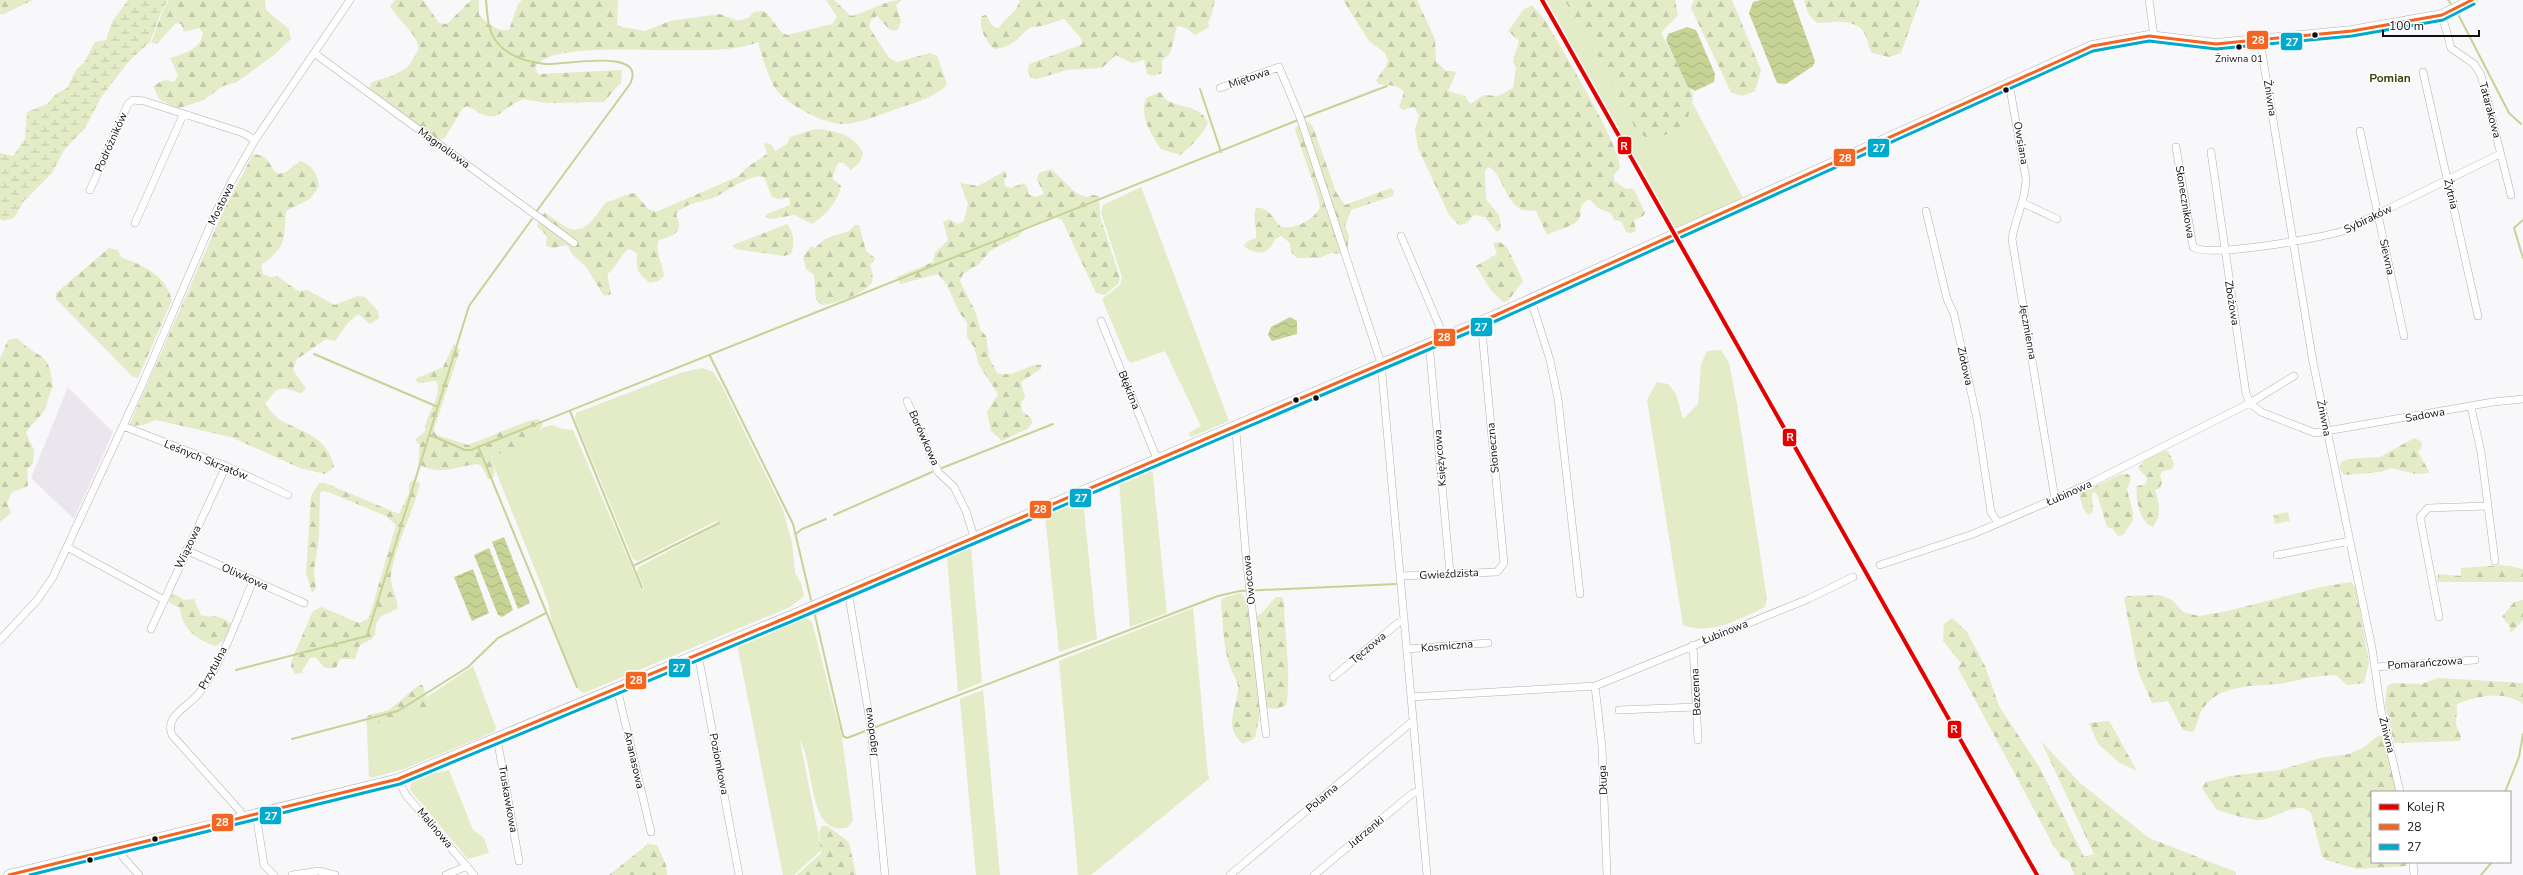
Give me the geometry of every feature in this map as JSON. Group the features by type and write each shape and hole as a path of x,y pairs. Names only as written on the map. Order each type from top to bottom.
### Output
{"street":[{"name":"Mostowa","path":"0,640 43,593 67,547 123,426 216,212 255,140 350,0"},
{"path":"2149,0 2154,36"},
{"path":"9,875 398,779 848,591 1534,299 1674,233 2101,42 2154,36 2206,44 2260,41 2368,29 2442,15 2472,0"},
{"name":"Tatarakowa","path":"2442,15 2451,48 2474,64 2481,75 2511,195"},
{"name":"Żniwna","path":"2260,41 2292,240 2327,432 2376,667 2380,710 2400,791"},
{"name":"Magnoliowa","path":"314,53 574,243"},
{"name":"Miętowa","path":"1220,88 1279,67 1300,117 1381,363"},
{"name":"Żytnia","path":"2423,72 2478,316"},
{"name":"Owsiana","path":"2009,83 2025,160 2026,194 2023,203"},
{"name":"Podróżników","path":"90,190 130,101 144,101 243,134 255,140"},
{"path":"135,223 183,115"},
{"name":"Siewna","path":"2360,131 2404,336"},
{"name":"Słonecznikowa","path":"2176,147 2193,247 2198,251 2225,252"},
{"name":"Zbożowa","path":"2211,152 2246,394 2250,403"},
{"name":"Sybiraków","path":"2225,252 2333,234 2500,154"},
{"path":"2023,203 2057,219"},
{"name":"Jęczmienna","path":"2023,203 2014,227 2012,239 2055,499"},
{"name":"Ziołowa","path":"1926,211 1947,299 1954,314 1977,419 1991,512 1998,523"},
{"path":"1401,236 1444,337"},
{"path":"1534,299 1550,360 1558,399 1580,594"},
{"name":"Błękitna","path":"1101,321 1157,459"},
{"name":"Słoneczna","path":"1481,321 1504,558 1504,564 1497,572"},
{"name":"Księżycowa","path":"1429,343 1450,574"},
{"path":"1381,363 1427,875"},
{"path":"2250,403 2294,376"},
{"name":"Sadowa","path":"2250,403 2261,412 2315,433 2494,402 2523,399"},
{"name":"Borówkowa","path":"907,402 938,472 954,487 966,511 974,537"},
{"name":"Łubinowa","path":"1880,565 1974,534 2055,499 2139,460 2250,403"},
{"path":"2471,407 2481,452 2495,561"},
{"name":"Leśnych Skrzatów","path":"123,426 226,466 288,495"},
{"name":"Owocowa","path":"1233,426 1236,432 1246,556 1266,734"},
{"name":"Wiązowa","path":"151,629 186,550 226,466"},
{"path":"2439,617 2420,517 2428,508 2487,506"},
{"path":"2277,554 2350,541"},
{"path":"67,547 164,600"},
{"name":"Oliwkowa","path":"186,550 304,603"},
{"name":"Gwieździsta","path":"1400,576 1497,572"},
{"name":"Łubinowa","path":"1411,697 1595,686 1808,599 1853,577"},
{"name":"Przytulna","path":"242,818 240,811 172,735 170,722 199,694 206,684 234,630 253,581"},
{"name":"Jagodowa","path":"848,591 871,727 885,875"},
{"name":"Tęczowa","path":"1333,677 1398,623 1404,621"},
{"name":"Kosmiczna","path":"1406,650 1488,643"},
{"name":"Bezcenna","path":"1693,645 1698,740"},
{"name":"Poziomkowa","path":"698,654 740,875"},
{"name":"Pomarańczowa","path":"2376,667 2475,660"},
{"name":"Długa","path":"1595,686 1602,747 1607,875"},
{"name":"Ananasowa","path":"616,688 651,832"},
{"path":"1619,710 1696,706"},
{"name":"Polarna","path":"1230,875 1413,721"},
{"name":"Truskawkowa","path":"497,738 519,861"},
{"name":"Malinowa","path":"398,779 406,795 474,875"},
{"name":"Jutrzenki","path":"1314,875 1413,793 1419,792"},
{"path":"256,814 264,865 269,872 274,875"},
{"path":"119,848 122,856 139,875"},
{"path":"2413,863 2414,875"},
{"path":"446,875 467,866"},
{"path":"292,875 319,871 335,875"}],"shaded area":[{"path":"68,387 113,432 74,519 31,478"}],"green space":[{"path":"0,0 33,0 4,14 0,14"},
{"path":"128,0 168,0 162,10 150,42 129,61 102,96 85,128 64,150 52,173 24,201 14,218 3,221 0,219 0,153 13,156 25,139 27,112 47,104 56,94 67,88 76,70 84,63 95,42 106,40 112,22"},
{"path":"169,0 265,0 266,10 289,29 291,39 274,55 237,82 223,86 204,100 177,109 159,99 153,86 164,80 174,82 178,75 170,58 186,53 195,47 202,39 203,33 199,28 184,32 181,24 176,23 157,44 151,43 163,10"},
{"path":"395,0 423,0 439,23 447,24 471,0 479,0 479,15 492,26 504,30 509,30 518,4 522,0 618,0 617,26 645,31 670,21 720,14 738,21 748,18 754,12 762,11 767,13 781,32 787,35 832,24 837,17 826,0 834,0 851,16 889,2 902,0 896,5 901,21 898,30 890,30 877,16 871,20 869,27 889,58 897,62 930,53 937,56 947,84 932,96 873,118 859,122 838,124 806,112 795,106 778,92 769,75 758,42 736,48 707,50 603,50 573,52 549,57 535,67 538,74 622,70 621,82 604,102 546,103 523,99 497,115 492,116 486,116 468,106 463,108 444,139 438,140 369,89 372,82 392,76 408,67 419,49 418,43 411,32 390,6"},
{"path":"1020,0 1215,0 1211,17 1208,22 1209,27 1195,35 1186,28 1177,26 1170,54 1162,60 1162,73 1153,76 1147,74 1144,60 1132,63 1116,55 1102,68 1067,70 1036,79 1031,78 1028,71 1029,64 1083,44 1080,37 1064,19 1042,26 1031,27 1011,44 994,49 988,42 982,30 982,16 986,15 993,27 999,28 1014,12"},
{"path":"1343,0 1417,0 1435,39 1436,61 1446,71 1453,71 1456,73 1448,91 1465,96 1470,104 1484,95 1498,96 1513,88 1516,68 1513,61 1519,41 1508,31 1523,10 1532,5 1545,20 1588,95 1610,138 1620,168 1614,175 1614,181 1626,189 1632,188 1635,191 1645,213 1643,216 1634,220 1636,231 1632,233 1626,232 1622,222 1614,220 1611,213 1598,208 1589,199 1582,204 1580,217 1578,220 1570,226 1547,235 1536,211 1523,210 1517,207 1512,202 1497,174 1488,167 1485,171 1486,199 1499,215 1501,229 1497,232 1485,217 1474,215 1467,223 1459,225 1449,215 1418,148 1415,130 1419,115 1414,107 1403,110 1399,107 1404,92 1401,89 1395,86 1378,84 1376,80 1386,66 1388,60 1385,53 1369,41"},
{"path":"1546,0 1564,0 1588,35 1636,130 1649,140 1689,115 1693,104 1743,198 1675,228"},
{"path":"1564,0 1675,0 1678,15 1661,33 1693,94 1690,113 1681,126 1667,134 1649,140 1636,130 1588,36"},
{"path":"1694,0 1732,0 1761,70 1755,91 1742,96 1731,92 1691,8"},
{"path":"1804,0 1920,0 1901,53 1889,57 1872,53 1866,36 1862,30 1851,23 1817,23 1809,15"},
{"path":"1160,92 1167,100 1201,113 1208,123 1196,140 1180,155 1161,149 1147,125 1144,111 1146,98"},
{"path":"1308,121 1313,127 1336,192 1345,205 1391,188 1394,191 1393,196 1351,210 1345,226 1349,236 1347,252 1341,254 1331,253 1320,258 1297,258 1291,252 1290,243 1281,236 1275,239 1266,251 1253,251 1244,246 1246,242 1256,238 1254,216 1256,208 1267,211 1281,227 1292,227 1313,217 1320,208 1319,200 1295,130 1298,125"},
{"path":"815,129 837,132 850,138 856,142 863,154 859,163 851,170 842,162 838,163 832,178 841,186 834,203 822,217 812,224 795,215 770,219 766,217 767,214 790,205 790,200 788,198 778,199 772,197 764,177 752,177 713,198 688,205 676,214 679,226 676,233 658,241 658,254 664,276 658,281 650,283 640,274 636,263 637,253 629,249 623,254 614,268 607,274 611,294 604,296 586,267 572,254 567,245 553,248 546,246 547,236 537,226 544,213 566,227 579,229 584,227 594,218 606,202 635,193 648,209 656,212 739,176 746,168 767,154 764,143 771,144 775,151 787,144 790,137"},
{"path":"253,154 259,155 266,159 278,174 286,172 300,161 314,170 319,186 310,199 286,211 284,236 282,242 276,253 261,265 263,274 270,277 277,276 298,291 307,290 335,305 357,296 365,297 378,311 379,318 370,324 358,314 348,323 335,341 326,339 296,360 293,370 306,389 301,393 284,388 277,390 265,404 280,420 306,432 326,448 334,467 325,474 300,468 231,437 156,420 143,425 129,426 221,216"},
{"path":"1051,169 1076,193 1086,197 1093,195 1099,196 1100,216 1120,278 1118,284 1105,295 1096,293 1062,220 1054,216 1025,228 1019,236 991,250 979,264 963,274 960,281 976,313 980,329 986,336 989,357 997,373 1010,374 1030,366 1041,365 1041,369 1021,382 1025,397 1021,403 1022,411 1031,418 1032,423 1027,429 1002,441 991,431 987,412 998,394 979,365 974,347 967,337 967,323 959,312 947,285 938,274 900,284 897,277 933,262 935,253 948,240 943,222 949,219 958,224 964,221 968,204 960,183 978,186 1005,171 1007,177 1004,180 1005,186 1011,188 1024,183 1028,189 1028,194 1035,197 1044,194 1037,179 1039,173"},
{"path":"1141,187 1229,421 1191,437 1188,433 1201,426 1165,351 1131,363 1127,359 1102,299 1120,285 1122,277 1101,213 1103,205"},
{"path":"787,224 793,239 791,254 784,256 735,249 733,245"},
{"path":"855,225 859,225 866,251 875,258 874,262 870,264 873,280 869,286 857,294 834,303 822,305 816,300 814,275 806,269 803,257 811,246 815,248 825,239 849,231"},
{"path":"1500,242 1507,247 1523,281 1508,301 1503,302 1490,289 1476,266 1497,254 1493,243"},
{"path":"109,248 118,250 121,257 145,268 159,277 169,291 172,300 138,378 132,376 56,299 56,293"},
{"path":"17,338 46,361 49,366 53,387 44,411 26,433 34,450 33,464 27,469 28,486 12,492 7,503 11,513 0,522 0,358 8,340"},
{"path":"454,344 460,350 435,426 434,432 437,435 468,445 528,421 539,419 543,423 536,441 492,456 491,459 495,472 492,479 488,479 482,467 478,464 448,470 434,470 418,464 420,446 415,440 425,431 427,418 438,394 438,387 436,381 418,383 415,379 443,367"},
{"path":"1721,350 1729,363 1737,404 1767,599 1765,607 1725,625 1704,629 1683,625 1647,400 1657,382 1668,384 1676,394 1683,419 1698,404 1701,364 1707,351"},
{"path":"702,368 713,372 721,384 783,510 792,543 795,573 801,583 804,596 790,607 584,693 579,690 552,623 548,602 491,459 496,453 533,442 542,428 552,425 562,429 573,430 642,591 644,588 637,572 639,567 721,523 716,521 638,561 633,559 575,419 576,413 680,373"},
{"path":"2414,438 2421,441 2422,446 2418,452 2430,473 2416,474 2391,468 2381,472 2344,475 2340,468 2341,462 2349,459 2380,457"},
{"path":"2168,451 2174,463 2172,469 2163,471 2160,475 2162,482 2160,488 2155,490 2159,513 2153,527 2148,525 2139,510 2137,486 2146,484 2147,478 2138,468 2146,459"},
{"path":"1152,466 1167,613 1130,627 1119,481"},
{"path":"2121,474 2128,474 2131,478 2127,490 2133,512 2133,520 2123,535 2118,536 2113,529 2107,527 2097,494 2093,492 2093,510 2092,513 2088,515 2083,508 2079,494"},
{"path":"413,480 420,483 393,562 391,574 398,606 397,609 381,616 376,624 375,635 370,640 360,645 355,659 340,659 336,668 325,668 315,657 310,658 301,673 295,674 291,667 292,659 313,611 321,607 359,623 369,618 396,525 386,516 328,492 323,491 320,493 319,537 314,571 316,588 312,593 306,573 311,496 319,483 325,483 399,514 409,493 409,484"},
{"path":"1083,499 1097,639 1059,652 1045,515"},
{"path":"2288,512 2290,521 2275,524 2273,515"},
{"path":"971,547 982,682 958,692 947,556"},
{"path":"2503,565 2523,569 2523,582 2437,582 2438,574 2461,576 2461,568"},
{"path":"2351,582 2356,588 2369,662 2364,683 2347,685 2336,675 2329,675 2285,683 2231,689 2212,699 2204,707 2193,732 2183,730 2168,701 2152,703 2138,671 2124,598 2128,596 2160,595 2172,600 2183,612 2199,616 2228,611 2321,587"},
{"path":"173,593 184,600 194,599 201,615 219,617 231,624 225,639 216,646 202,641 191,632 183,621 180,608 168,602"},
{"path":"1241,593 1246,599 1249,615 1254,618 1262,613 1276,597 1282,597 1284,601 1288,668 1288,694 1286,705 1277,709 1267,708 1260,713 1255,738 1243,744 1237,738 1232,725 1238,685 1226,653 1221,602 1223,598"},
{"path":"2523,600 2523,620 2511,633 2509,625 2502,617 2514,602"},
{"path":"1193,608 1208,775 1210,778 1091,875 1078,875 1059,661"},
{"path":"804,616 812,622 842,738 853,820 847,828 835,828 827,823 820,815 804,750 800,741 821,848 820,851 794,875 783,875 737,644"},
{"path":"1952,618 1967,632 1985,666 1999,706 2040,768 2084,857 2094,854 2041,741 2080,783 2149,838 2236,872 2236,875 2074,875 2069,861 2062,858 2053,845 1958,668 1961,663 1943,641 1944,624"},
{"path":"473,666 496,728 494,732 404,769 371,778 369,776 367,728 414,708 429,704 427,697"},
{"path":"2438,678 2523,683 2523,704 2507,697 2499,696 2482,697 2465,701 2457,704 2456,725 2461,737 2460,741 2394,743 2385,705 2387,686 2392,683 2422,684"},
{"path":"420,684 423,686 429,704 427,707 414,708 367,728 366,718 369,715 389,710"},
{"path":"983,690 1000,875 976,875 960,699"},
{"path":"2108,721 2137,771 2120,763 2098,744 2089,723"},
{"path":"2378,736 2385,736 2398,791 2371,791 2371,863 2408,863 2406,866 2357,869 2326,860 2322,856 2311,813 2306,809 2293,809 2266,819 2250,819 2217,810 2202,788 2206,782 2230,776 2280,770 2320,758 2349,754 2363,748"},
{"path":"449,770 473,830 484,838 489,853 468,859 410,790 411,784 416,778"},
{"path":"822,826 827,826 849,842 856,875 797,875 821,853 819,832"},
{"path":"648,844 657,845 666,865 667,875 609,875"}],"water":[{"path":"1761,0 1793,0 1815,61 1813,66 1786,84 1777,83 1749,13 1753,2"},
{"path":"1687,27 1696,30 1715,74 1714,82 1695,91 1688,87 1666,40 1668,34"},
{"path":"1290,317 1297,321 1297,334 1272,341 1268,335 1271,327"},
{"path":"504,537 530,603 518,609 492,542"},
{"path":"489,548 513,610 502,617 498,615 474,555"},
{"path":"473,569 489,613 472,621 454,577"}],"waterway":[{"path":"486,0 488,22 493,37 506,51 518,57 532,62 545,64 601,60 627,65 632,72 630,84 536,212"},
{"path":"2448,0 2452,5"},
{"path":"2458,14 2509,113 2521,124"},
{"path":"1303,118 1387,86"},
{"path":"1200,89 1221,152"},
{"path":"430,435 465,450 471,450 1298,120"},
{"path":"236,670 367,636 469,306 532,219"},
{"path":"2523,220 2514,228 2523,258"},
{"path":"314,354 438,407"},
{"path":"710,356 793,524 811,600"},
{"path":"570,411 642,588"},
{"path":"942,468 1053,424"},
{"path":"478,446 577,687"},
{"path":"834,515 932,472"},
{"path":"796,534 802,529 826,519"},
{"path":"633,566 719,523"},
{"path":"814,611 843,736 847,738 1218,596 1240,591 1396,584"},
{"path":"292,739 398,711 468,667 498,638 546,613"},
{"path":"2505,791 2519,757 2523,734"},
{"path":"2481,875 2491,863"}],"rail line":[{"name":"R","path":"1542,0 2037,875"}],"transit line":[{"name":"28","path":"9,875 398,779 788,617 1496,315 2092,46 2149,36 2216,44 2352,31 2442,15 2472,0"},
{"name":"27","path":"30,875 400,784 790,622 1498,320 2093,51 2149,41 2216,49 2352,36 2443,20 2474,4"}],"place":[{"name":"Żniwna 01","path":"2239,47"}],"district":[{"name":"Pomian","path":"2390,78"}]}
